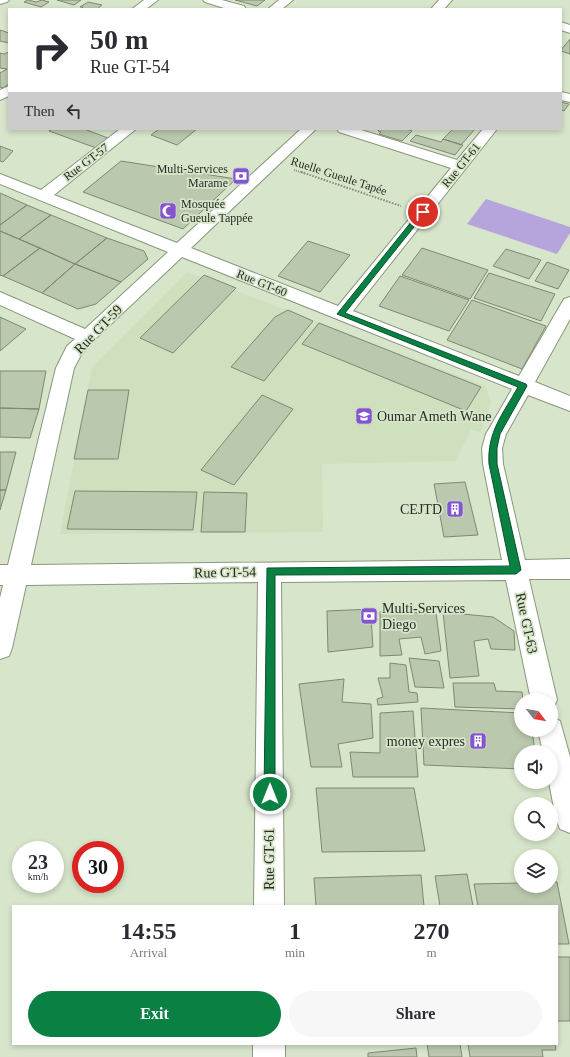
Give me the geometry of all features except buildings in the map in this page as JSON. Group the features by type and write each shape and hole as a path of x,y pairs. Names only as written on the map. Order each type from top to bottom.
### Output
{"street":[{"path":"140,8 152,0"},
{"path":"209,0 237,8"},
{"path":"275,8 287,0"},
{"path":"438,8 446,0"},
{"name":"Rue GT-57","path":"42,196 128,130"},
{"name":"Rue GT-59","path":"0,648 8,575 65,368 74,351 87,337 308,130"},
{"path":"347,130 460,166"},
{"name":"Rue GT-61","path":"341,314 489,130"},
{"name":"Rue GT-60","path":"0,179 570,404"},
{"path":"0,298 87,337"},
{"name":"Rue GT-63","path":"542,693 493,464 492,448 496,434 570,303"},
{"name":"Rue GT-54","path":"8,575 270,571 570,570"},
{"name":"Rue GT-61","path":"269,905 270,571"},
{"path":"552,737 570,819"},
{"path":"269,1045 269,1057"}],"path":[{"name":"Ruelle Gueule Tapée","path":"273,163 423,212"}],"shaded area":[{"path":"486,199 570,227 570,233 557,254 467,224"},
{"path":"187,272 485,386 491,402 481,432 471,430 455,461 322,464 323,532 60,534 92,367"}],"place":[{"name":"Multi-Services Marame","path":"241,176"},
{"name":"Mosquée Gueule Tappée","path":"168,211"},
{"name":"Oumar Ameth Wane","path":"364,416"},
{"name":"CEJTD","path":"455,509"},
{"name":"Multi-Services Diego","path":"369,616"},
{"name":"money expres","path":"478,741"}],"route":[{"path":"270,794 270,571 516,570 493,464 492,448 496,434 523,386 341,314 423,212"}]}
